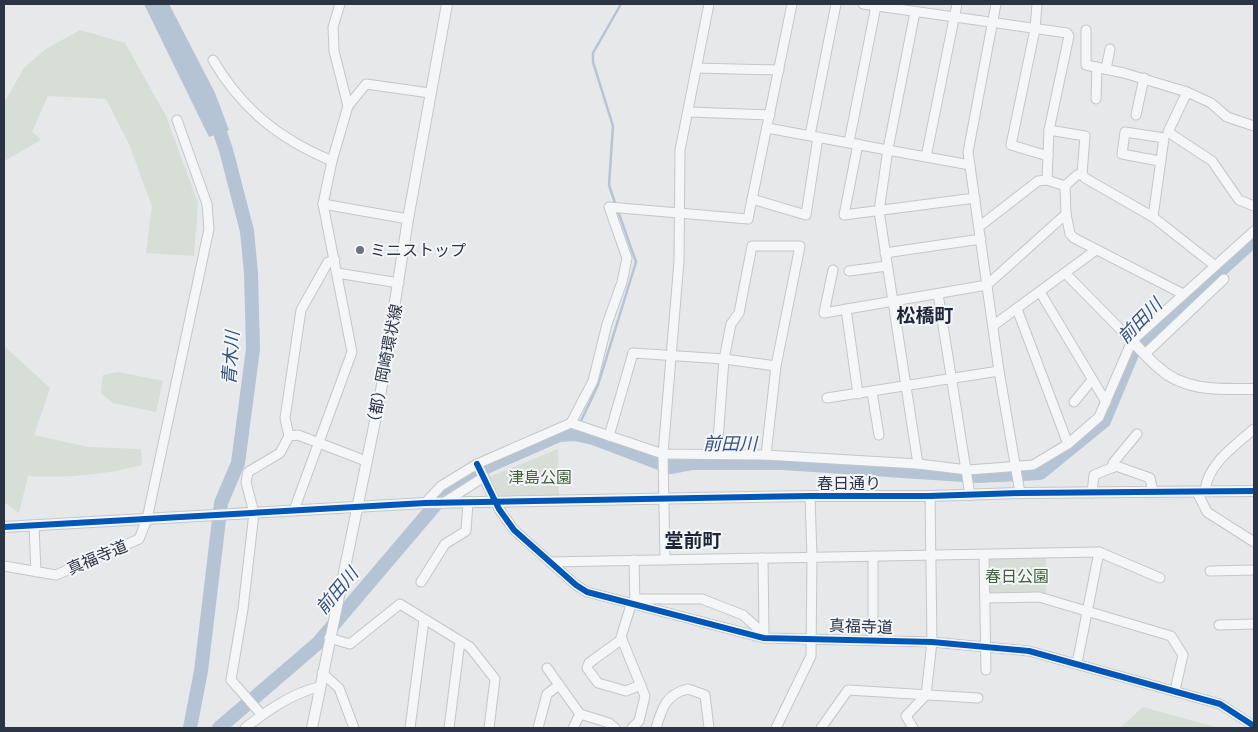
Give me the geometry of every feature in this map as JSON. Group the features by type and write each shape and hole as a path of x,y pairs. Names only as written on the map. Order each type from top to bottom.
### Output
{"street":[{"path":"340,4 333,27 334,51 348,106"},
{"name":"（都）岡崎環状線","path":"312,728 366,461 447,4"},
{"path":"665,560 663,454 673,355 681,212 680,150 709,4"},
{"path":"4,527 425,503 441,486 477,464 571,423 593,380 607,324 622,282 628,258 609,207 748,219 792,4"},
{"path":"752,199 806,215 814,136 836,4"},
{"path":"863,4 1067,33 1069,36 1049,130 1047,180"},
{"path":"926,157 957,4"},
{"path":"996,4 968,152 994,325 999,372 1020,493"},
{"path":"1038,4 1035,29 1011,145 1048,156"},
{"path":"849,142 876,6"},
{"path":"915,12 888,149 879,211 918,464"},
{"path":"1086,30 1086,65 1144,78 1187,92 1212,103 1227,117 1254,126"},
{"path":"1096,99 1102,68 1110,49"},
{"path":"212,60 258,118 300,148 332,161"},
{"path":"697,68 779,70"},
{"path":"1136,115 1144,78"},
{"path":"294,510 352,352 323,204 332,161 348,106 366,84 430,93"},
{"path":"1187,92 1168,132 1212,161 1221,170 1239,200 1254,206"},
{"path":"689,112 770,115"},
{"name":"真福寺道","path":"4,566 56,575 139,540 148,519 184,338 209,229 207,204 177,120"},
{"path":"767,128 970,165"},
{"path":"1049,130 1085,136 1082,174 1085,178 1153,217 1214,265"},
{"path":"1153,217 1159,160 1164,138 1125,132 1122,154 1159,160"},
{"path":"858,144 844,215 975,198"},
{"path":"1082,174 1077,174 1065,186 1066,214 1070,234 1096,250 1183,294"},
{"path":"980,226 1038,181 1047,180 1065,186"},
{"path":"323,204 408,219"},
{"path":"833,270 824,313 987,285 1066,214"},
{"path":"571,423 663,454 766,455 918,464 968,470 1016,468 1042,462 1068,444 1099,417 1132,341 1214,265 1254,231"},
{"path":"885,253 981,239"},
{"path":"717,454 724,358 731,324 739,313 752,246 800,246 776,366 766,455"},
{"path":"994,325 1096,250"},
{"path":"260,711 231,680 243,609 253,513 246,482 248,472 280,453 289,436 285,418 301,310 328,262 335,260"},
{"path":"849,271 887,266"},
{"path":"337,273 399,283"},
{"path":"1065,273 1160,369 1182,382 1206,389 1254,389"},
{"path":"1143,352 1224,279"},
{"path":"1040,292 1106,402"},
{"path":"938,294 970,490"},
{"path":"846,309 858,394"},
{"path":"1017,309 1068,444"},
{"path":"609,436 633,353 724,358 776,366"},
{"path":"827,398 999,372"},
{"path":"1074,402 1092,380"},
{"path":"872,392 879,435"},
{"path":"1254,430 1214,466 1201,492 1207,512 1254,542"},
{"path":"1112,468 1113,463 1137,434"},
{"path":"289,436 298,435 319,441 366,461"},
{"name":"真福寺道","path":"477,464 498,502 499,509 514,530 582,590 764,636 932,642 1029,651 1175,690 1228,707 1254,726"},
{"path":"1092,492 1094,475 1116,466 1133,470 1150,478 1153,492"},
{"path":"443,503 484,477"},
{"name":"春日通り","path":"425,503 664,498 930,496 970,490 1020,493 1254,491"},
{"path":"776,728 811,656 812,557 810,496"},
{"path":"913,728 906,716 926,695 932,642 930,496"},
{"path":"421,582 445,544 466,531 468,502"},
{"path":"34,526 36,572"},
{"path":"550,562 1098,552 1160,578"},
{"path":"1077,663 1098,552"},
{"path":"984,555 986,670"},
{"path":"873,556 873,640"},
{"path":"763,558 764,636"},
{"path":"632,728 639,722 645,696 621,635 634,603 634,560"},
{"path":"1210,571 1254,570"},
{"path":"986,598 1039,597 1172,636 1183,655 1175,690"},
{"path":"634,603 702,599 742,615 764,636"},
{"path":"329,638 350,644 400,604 470,647 494,679 489,728"},
{"path":"410,728 424,620"},
{"path":"1219,625 1254,624"},
{"path":"622,639 589,663 587,668 597,682 607,686 626,691 641,685"},
{"path":"450,728 460,641"},
{"path":"547,668 580,714 609,722 615,728"},
{"path":"322,673 338,688 354,728"},
{"path":"538,728 547,694 559,685"},
{"path":"245,728 260,711 304,691 319,687"},
{"path":"656,728 662,706 670,696 688,689 705,695 708,728"},
{"path":"821,728 848,690 978,698"},
{"path":"573,728 580,714"}],"green space":[{"path":"80,30 125,43 166,116 198,203 194,256 146,253 152,206 129,144 106,99 48,96 32,132 41,140 4,161 4,103 24,68 46,49"},
{"path":"4,346 50,388 34,435 88,447 141,449 142,465 85,475 57,477 28,476 19,513 4,502"},
{"path":"118,372 163,381 156,412 113,403 101,393 103,375"},
{"name":"津島公園","path":"558,449 559,495 500,497 489,477"},
{"name":"春日公園","path":"1046,556 1046,594 989,596 987,557"},
{"path":"1143,707 1219,728 1120,728"}],"water":[{"path":"144,4 169,4 215,93 229,130 209,137"}],"waterway":[{"path":"616,206 609,185 613,126 593,62 593,53 621,4"},
{"name":"青木川","path":"190,728 201,671 221,503 238,463 253,349 251,273 247,231 226,150 214,115"},
{"path":"580,423 598,385 636,262 618,211"},
{"name":"前田川","path":"219,728 318,643 448,490 486,467 559,435 575,434 593,438 670,467 692,463 783,463 978,476 1040,473 1104,421 1132,354 1142,341 1254,240"},
{"name":"前田川","path":"575,434 578,428"}],"cycle path":[{"path":"477,464 499,509 514,530 576,585 587,592 764,638 932,642 1029,651 1220,704 1254,726"},
{"path":"4,527 425,503 1254,491"}],"place":[{"name":"ミニストップ","path":"360,250"}],"district":[{"name":"松橋町","path":"925,315"},
{"name":"堂前町","path":"693,540"}]}
